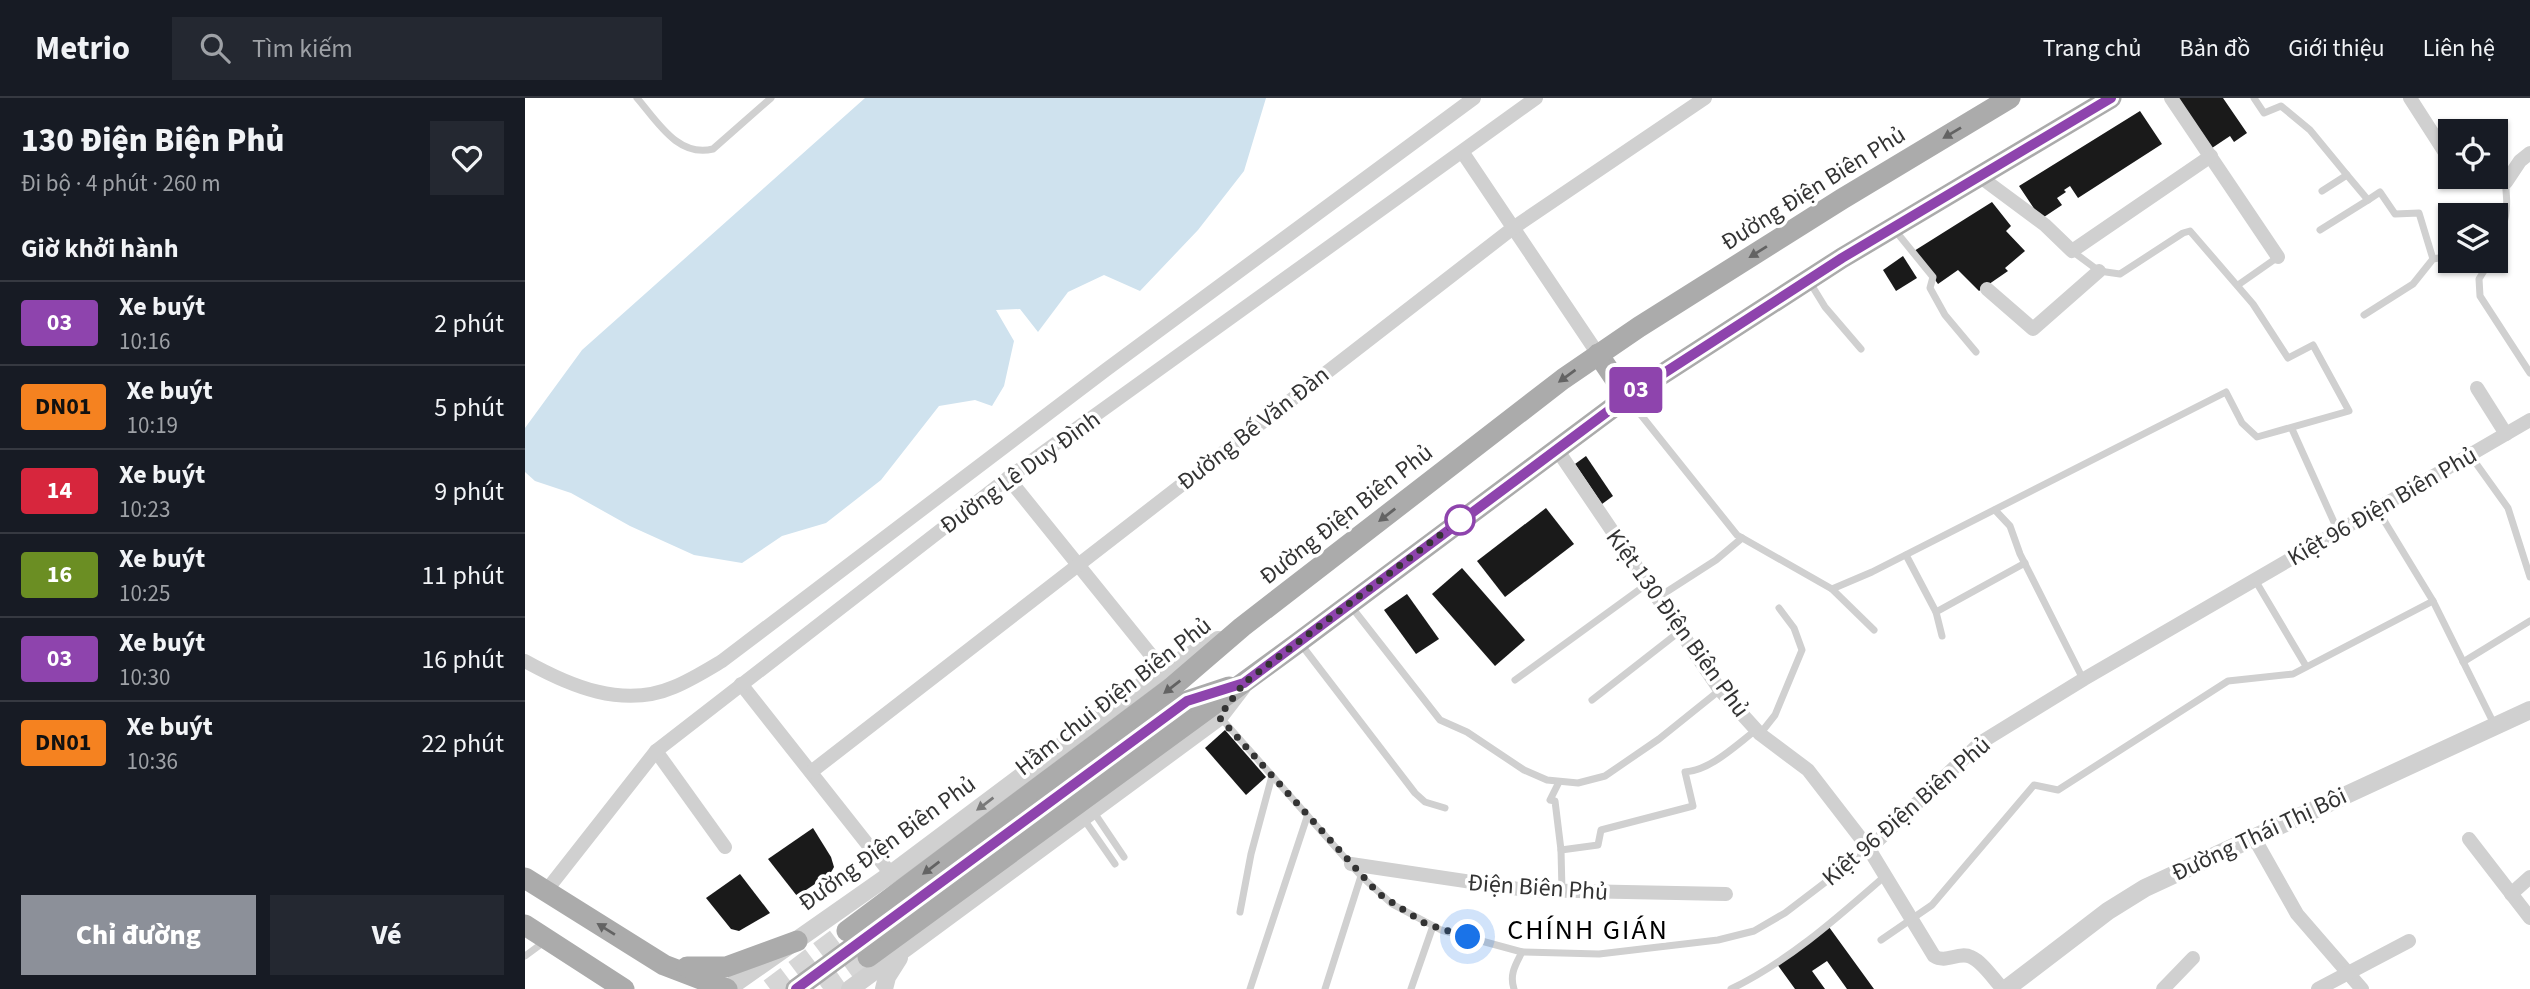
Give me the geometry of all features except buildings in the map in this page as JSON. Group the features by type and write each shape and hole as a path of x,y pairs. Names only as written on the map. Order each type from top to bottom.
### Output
{"main road":[{"name":"Đường Điện Biên Phủ","path":"1243,627 1598,354 1842,199 2010,98"},
{"path":"868,957 1350,605 1627,397 1893,227 2111,98"},
{"path":"1598,354 1627,397"},
{"name":"Hầm chui Điện Biên Phủ","path":"847,931 1171,688 1243,627"},
{"path":"796,989 1187,701 1244,683"},
{"path":"525,878 664,965 727,989"},
{"path":"525,925 624,989"},
{"path":"664,965 703,969 726,967 797,941"}],"street":[{"path":"525,660 565,683 615,696 641,695 673,688 722,661 1096,378 1475,98"},
{"name":"Đường Lê Duy Đình","path":"546,891 656,751 1008,478 1536,98"},
{"name":"Đường Bế Văn Đàn","path":"811,772 1513,228 1705,98"},
{"path":"2171,98 2278,257"},
{"path":"2410,98 2438,142"},
{"path":"1463,153 1598,354"},
{"path":"2508,180 2520,160 2530,153"},
{"path":"1979,176 2045,225 2072,251 2211,156"},
{"path":"1987,289 2033,330 2099,271"},
{"path":"2477,388 2506,434"},
{"name":"Kiệt 96 Điện Biên Phủ","path":"1869,849 1980,743 2084,679 2530,420"},
{"name":"Kiệt 130 Điện Biên Phủ","path":"1556,448 1720,690 1758,732 1808,770 1869,849 1934,956 1942,960 1965,956 1974,958 2004,989"},
{"path":"1008,478 1163,670"},
{"name":"Đường Điện Biên Phủ","path":"727,989 891,874 1163,670 1243,627"},
{"path":"850,989 1219,717 1244,683"},
{"path":"740,684 891,874"},
{"name":"Đường Thái Thị Bôi","path":"2004,989 2108,911 2145,888 2530,710"},
{"path":"656,751 725,847"},
{"path":"2253,836 2297,914 2362,989"},
{"path":"2469,839 2530,918"},
{"name":"Điện Biên Phủ","path":"1351,864 1513,888 1726,894"},
{"path":"2511,894 2530,877"},
{"path":"2318,989 2409,941"},
{"path":"884,989 891,969 909,945"},
{"path":"2163,989 2193,958"}],"lane":[{"path":"637,98 675,141 690,150 702,152 713,149 771,98"},
{"path":"2254,98 2264,113 2281,106 2310,130 2368,200"},
{"path":"2322,191 2347,175"},
{"path":"2320,230 2380,192 2395,214 2419,213 2433,259"},
{"path":"1893,227 1933,277 1930,288 1935,297 1976,352"},
{"path":"1832,589 1906,555 2226,392 2242,423 2257,437 2349,411 2313,345 2288,358 2238,285 2188,230 2120,274 2099,271 2072,251"},
{"path":"2238,285 2278,257"},
{"path":"2364,315 2413,284 2433,259 2438,258"},
{"path":"2483,273 2479,279 2480,296 2530,373"},
{"path":"1808,280 1825,307 1861,349"},
{"path":"1627,397 1742,538 1832,589 1874,630"},
{"path":"2292,429 2338,532"},
{"path":"2470,455 2508,508 2530,577"},
{"path":"2377,509 2433,601 2495,726"},
{"path":"1995,510 2010,526 2025,563 2084,679"},
{"path":"1656,598 1716,560 1742,538"},
{"path":"1906,555 1935,612 1942,636"},
{"path":"1935,612 2025,563"},
{"path":"2255,580 2306,666"},
{"path":"1515,680 1647,584"},
{"path":"1881,940 1932,905 2033,785 2058,790 2228,681 2293,674 2433,601"},
{"path":"1350,605 1440,720 1467,732 1524,770 1559,782 1590,781 1605,776 1659,739 1720,690"},
{"path":"1561,850 1598,845 1601,830 1693,806 1685,772 1693,772 1721,757 1758,732 1775,715 1802,650 1794,628 1779,608"},
{"path":"2463,662 2530,621"},
{"path":"1592,699 1679,632"},
{"path":"1299,642 1415,793 1425,802 1445,808"},
{"name":"Kiệt 96 Điện Biên Phủ","path":"1219,717 1361,876 1392,904 1433,926 1523,951 1599,954 1718,940 1754,930 1785,913 1869,849"},
{"path":"1240,912 1251,855 1272,776"},
{"path":"1559,782 1550,800 1555,801 1561,850 1562,891"},
{"path":"1088,814 1124,857"},
{"path":"1088,814 1115,864"},
{"path":"1250,989 1307,817"},
{"path":"1731,989 1766,972 1832,922 1886,875"},
{"path":"1325,989 1361,876"},
{"path":"1411,989 1433,926"},
{"path":"525,956 547,940"},
{"path":"1514,989 1511,981 1513,968 1523,951"}],"water":[{"path":"865,98 1266,98 1244,171 1198,230 1140,291 1104,275 1068,292 1038,332 1020,309 996,310 1014,341 1004,386 992,406 975,400 939,406 881,480 826,523 782,536 742,563 694,555 630,526 571,493 535,481 525,472 525,428 582,350"}],"tunnel":[{"path":"770,989 847,931"},
{"path":"823,989 868,957"}],"bus line":[{"name":"03","path":"796,989 1187,701 1244,683 1627,397 1842,258 2111,98"}],"district":[{"name":"CHÍNH GIÁN","path":"1588,929"}],"route":[{"path":"1460,520 1244,683 1229,708 1219,717 1379,894 1406,914 1426,924 1468,937"}]}
